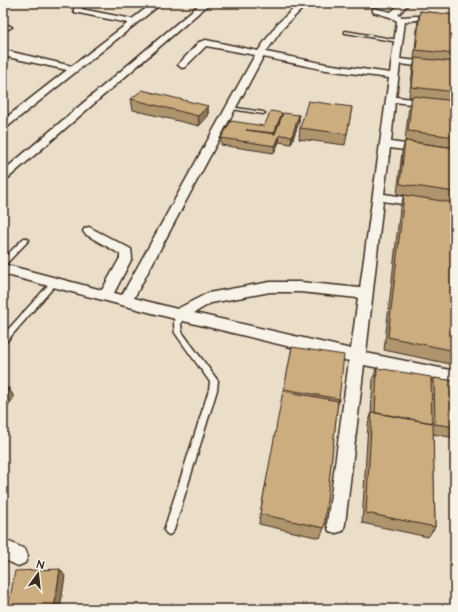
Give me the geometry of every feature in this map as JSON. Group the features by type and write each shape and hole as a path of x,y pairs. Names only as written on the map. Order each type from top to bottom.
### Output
{"street":[{"path":"84,3 78,7 77,10 134,22"},
{"path":"3,125 158,3"},
{"path":"3,177 206,3"},
{"path":"126,301 195,172 261,54 280,26 304,3"},
{"path":"336,524 396,61 398,41 397,18 405,3"},
{"path":"376,10 397,18 416,18 455,22"},
{"path":"182,65 204,43 222,45 326,67 394,76"},
{"path":"3,53 74,69"},
{"path":"396,61 455,68"},
{"path":"391,99 455,107"},
{"path":"385,144 455,154"},
{"path":"378,197 455,208"},
{"path":"89,231 126,252 126,258 106,296"},
{"path":"3,269 179,315 357,357 455,377"},
{"path":"179,315 208,298 270,287 332,290 366,294"}],"lane":[{"path":"346,32 398,41"},
{"path":"232,108 263,113"},
{"path":"3,263 26,240"},
{"path":"3,340 55,282"},
{"path":"170,530 213,390 214,381 179,333 177,325 179,315"}],"building":[{"path":"420,11 455,15 455,54 416,50"},
{"path":"415,58 455,62 455,92 412,87"},
{"path":"142,90 208,106 198,116 131,99"},
{"path":"412,96 455,101 455,137 408,131"},
{"path":"308,101 352,107 347,134 300,128"},
{"path":"271,111 282,113 274,133 246,130 275,134 283,113 299,115 292,136 280,135 275,146 221,138 231,121 264,126"},
{"path":"405,141 455,148 455,192 400,184"},
{"path":"404,195 455,203 455,351 388,337"},
{"path":"292,347 344,355 339,399 284,389"},
{"path":"377,368 431,377 432,423 375,413"},
{"path":"434,378 455,381 455,427 435,424"},
{"path":"3,387 9,388 3,396"},
{"path":"283,391 338,401 324,528 260,514"},
{"path":"372,412 433,423 435,527 366,513"},
{"path":"60,569 54,609 8,609 15,571"}]}
